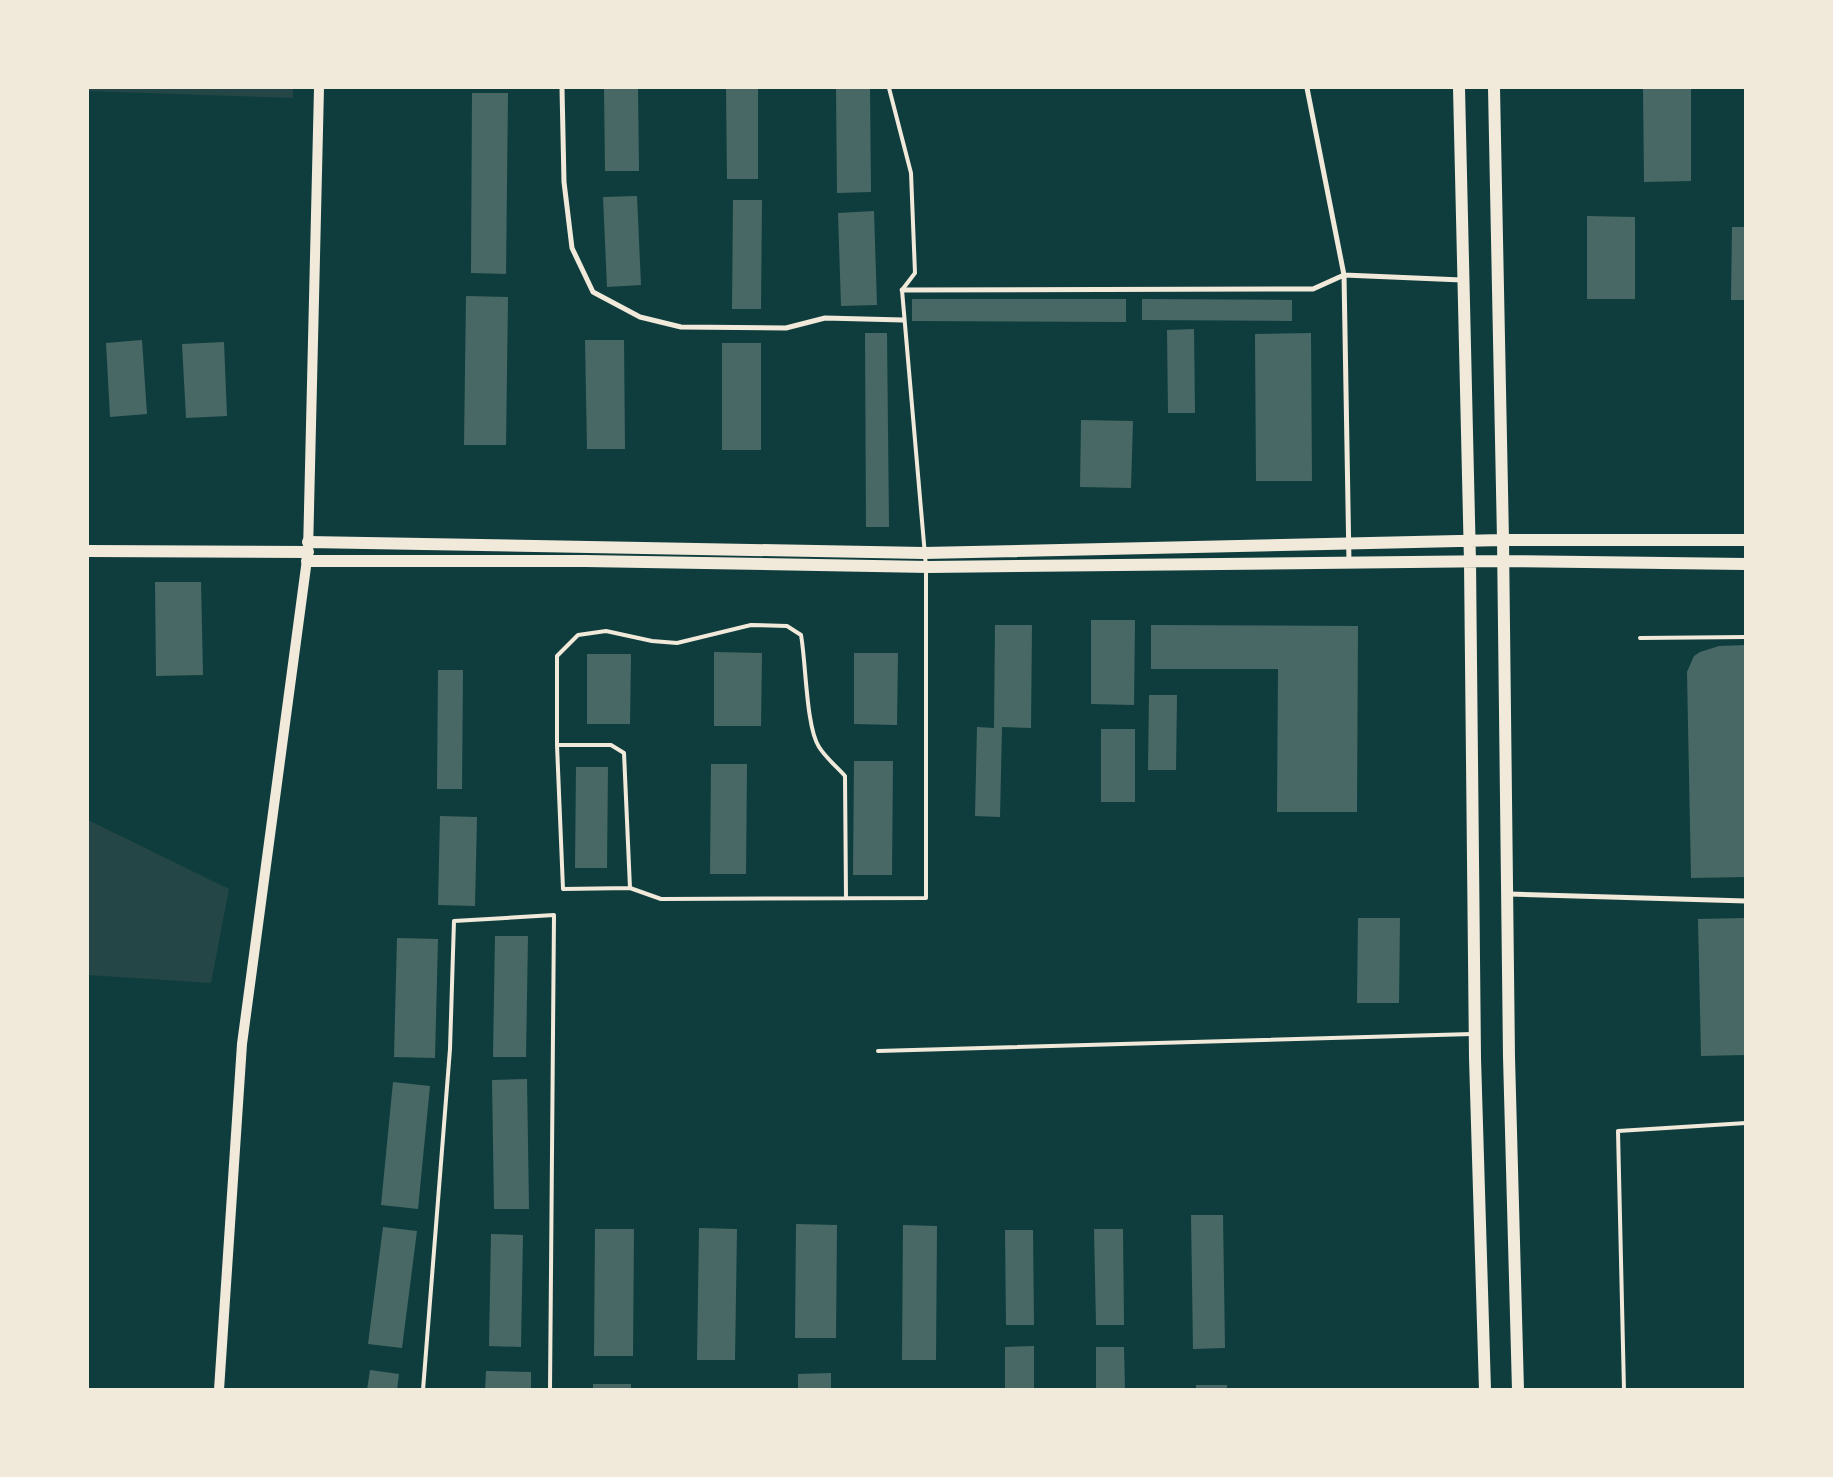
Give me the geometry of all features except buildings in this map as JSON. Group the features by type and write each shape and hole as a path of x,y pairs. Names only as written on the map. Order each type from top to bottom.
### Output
{"main road":[{"path":"218,1390 242,1044 308,552 319,88"},
{"path":"1459,88 1470,562 1474,1034 1484,1390"},
{"path":"1494,88 1503,540 1509,1057 1518,1390"},
{"path":"88,551 924,552 1503,540 1746,540"},
{"path":"308,552 585,561 926,567 1503,561 1746,564"}],"street":[{"path":"562,88 564,182 572,248 593,292 640,317 681,327 786,328 825,318 903,320"},
{"path":"1307,88 1344,274 1349,563"},
{"path":"902,290 1313,289 1344,274 1462,280"},
{"path":"1507,894 1746,901"}],"lane":[{"path":"846,898 845,776 818,746 809,709 806,660 801,635 788,626 751,625 677,643 652,641 606,631 578,635 557,656 557,745 563,890 630,888 661,899 926,898 926,567 903,320 902,290 915,273 911,173 889,88"},
{"path":"1640,638 1746,637"},
{"path":"557,745 610,745 624,754 630,888"},
{"path":"424,1390 450,1049 454,922 554,915 550,1390"},
{"path":"878,1051 1474,1034"},
{"path":"1624,1390 1618,1131 1746,1122"}],"shaded area":[{"path":"88,88 293,88 293,98 88,91"},
{"path":"88,820 229,889 211,983 88,975"}]}
